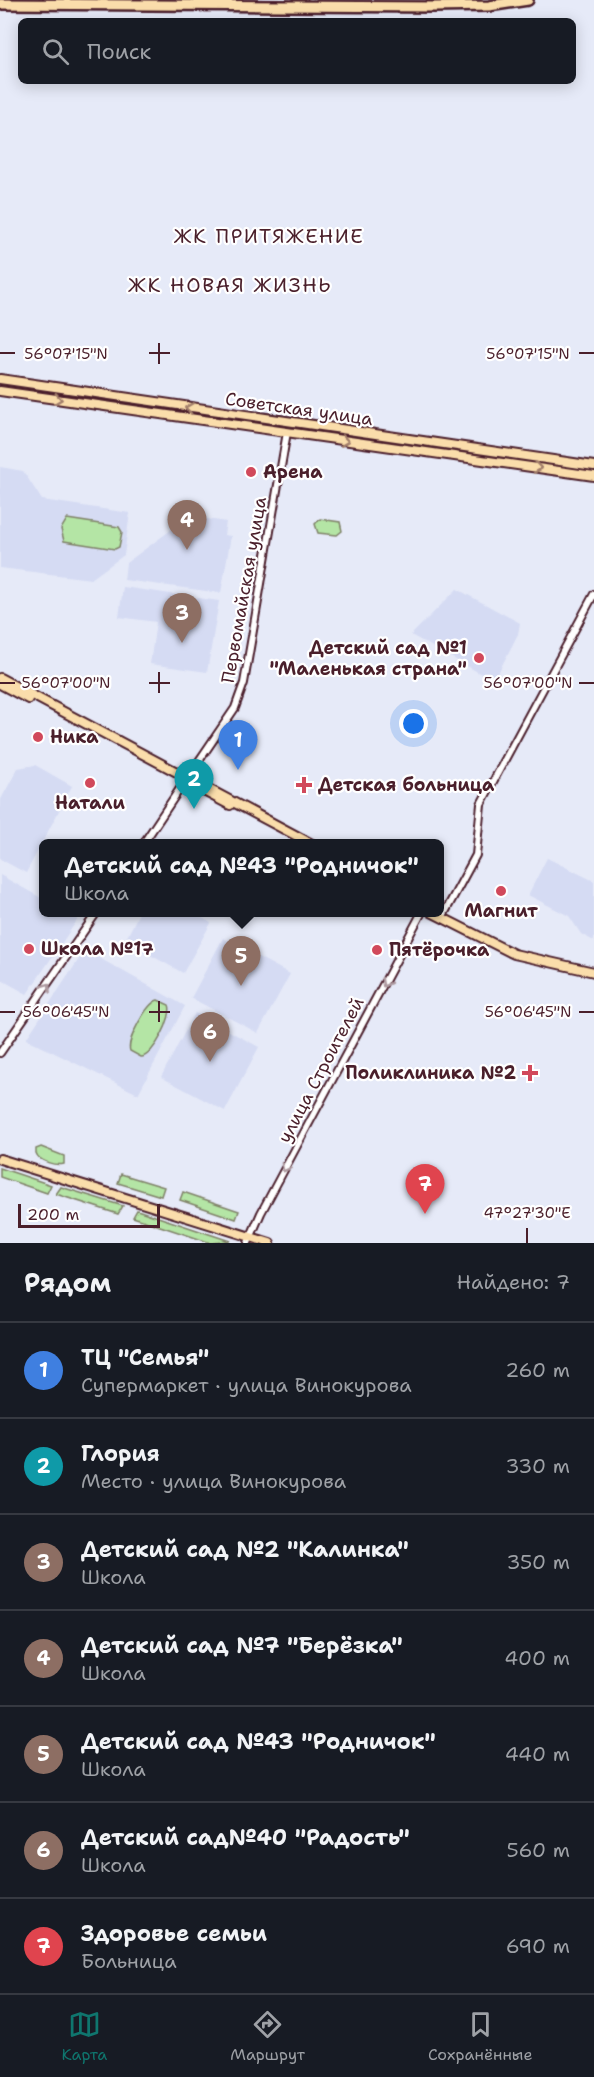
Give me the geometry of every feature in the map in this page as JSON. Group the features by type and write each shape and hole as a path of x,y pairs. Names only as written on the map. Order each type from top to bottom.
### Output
{"highway":[{"path":"0,4 469,3 528,0"}],"main road":[{"name":"Советская улица","path":"0,380 594,466"},
{"name":"Советская улица","path":"0,391 594,476"},
{"path":"144,412 145,401"},
{"name":"Первомайская улица","path":"287,432 289,422"},
{"path":"443,454 444,445"},
{"path":"0,678 102,735 304,839"},
{"path":"0,684 85,726"},
{"path":"186,779 296,839"},
{"path":"444,916 508,947 594,967"},
{"path":"444,916 514,954 594,972"},
{"path":"0,1159 249,1240 270,1243"}],"street":[{"name":"Первомайская улица","path":"146,839 235,708 241,691 259,606 287,432"},
{"path":"444,911 476,855 481,804 594,594"},
{"path":"0,1053 94,917"},
{"name":"улица Строителей","path":"249,1240 419,917"}],"shaded area":[{"path":"0,467 23,471 42,500 130,513 124,555 91,579 0,568"},
{"path":"190,516 226,522 224,535 231,536 221,593 124,580 126,563"},
{"path":"123,587 219,601 207,672 150,664 156,622 119,617"},
{"name":"Детский сад №1 \"Маленькая страна\"","path":"457,589 520,623 518,634 494,681 411,635"},
{"path":"35,765 72,786 44,839 39,839 39,848 26,873 0,859 0,801 18,768"},
{"path":"547,858 594,881 594,941 581,934 569,916 528,895"},
{"name":"Школа №17","path":"0,875 39,897 39,917 78,919 27,994 0,979"},
{"path":"137,917 200,917 211,923 183,973 125,941"},
{"path":"223,938 290,974 258,1033 191,998"},
{"path":"85,950 185,1006 138,1094 26,1039"},
{"path":"195,1013 259,1047 225,1111 161,1077"}],"green space":[{"path":"0,385 140,404 140,406"},
{"path":"149,405 271,423 271,425 149,408"},
{"path":"313,429 437,447 436,449 313,431"},
{"path":"448,449 594,469 594,471 447,451"},
{"path":"67,519 119,527 122,532 119,547 115,549 64,541 61,529"},
{"path":"320,519 340,522 342,531 337,535 318,533 315,524"},
{"path":"158,1000 169,1005 166,1026 151,1050 141,1057 130,1051 131,1039 143,1015"},
{"path":"41,1147 64,1156 64,1164 52,1164 41,1159 36,1149"},
{"path":"0,1168 51,1185 47,1193 0,1177"},
{"path":"121,1174 164,1187 161,1196 118,1183"},
{"path":"61,1187 123,1206 118,1214 56,1194"},
{"path":"183,1192 239,1211 236,1219 180,1200"},
{"path":"137,1210 230,1241 211,1243 133,1217"}],"place":[{"name":"Арена","path":"251,472"},
{"name":"Детский сад №7 \"Берёзка\"","path":"187,550"},
{"name":"Детский сад №2 \"Калинка\"","path":"182,643"},
{"name":"Детский сад №1 \"Маленькая страна\"","path":"479,658"},
{"name":"Ника","path":"38,737"},
{"name":"ТЦ \"Семья\"","path":"238,770"},
{"name":"Натали","path":"90,783"},
{"name":"Детская больница","path":"304,785"},
{"name":"Глория","path":"194,809"},
{"name":"Магнит","path":"501,891"},
{"name":"Школа №17","path":"29,949"},
{"name":"Пятёрочка","path":"377,950"},
{"name":"Детский сад №43 \"Родничок\"","path":"241,986"},
{"name":"Детский сад№40 \"Радость\"","path":"210,1062"},
{"name":"Поликлиника №2","path":"530,1073"},
{"name":"Здоровье семьи","path":"425,1214"}],"district":[{"name":"ЖК ПРИТЯЖЕНИЕ","path":"269,236"},
{"name":"ЖК НОВАЯ ЖИЗНЬ","path":"230,285"}]}
